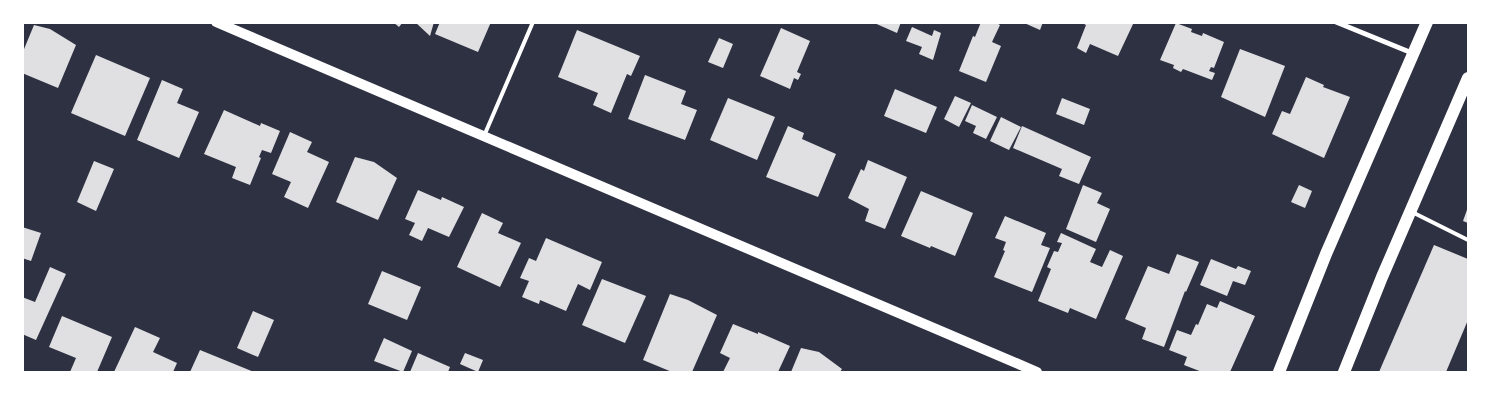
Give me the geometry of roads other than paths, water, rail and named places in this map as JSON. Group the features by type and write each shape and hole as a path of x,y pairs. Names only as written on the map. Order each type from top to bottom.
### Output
{"main road":[{"path":"216,22 1037,372"},
{"path":"1279,372 1326,254 1426,22"},
{"path":"1344,372 1382,277 1468,78"}],"street":[{"path":"1336,22 1413,54"}],"lane":[{"path":"484,136 533,22"},
{"path":"1410,211 1468,240"}]}
